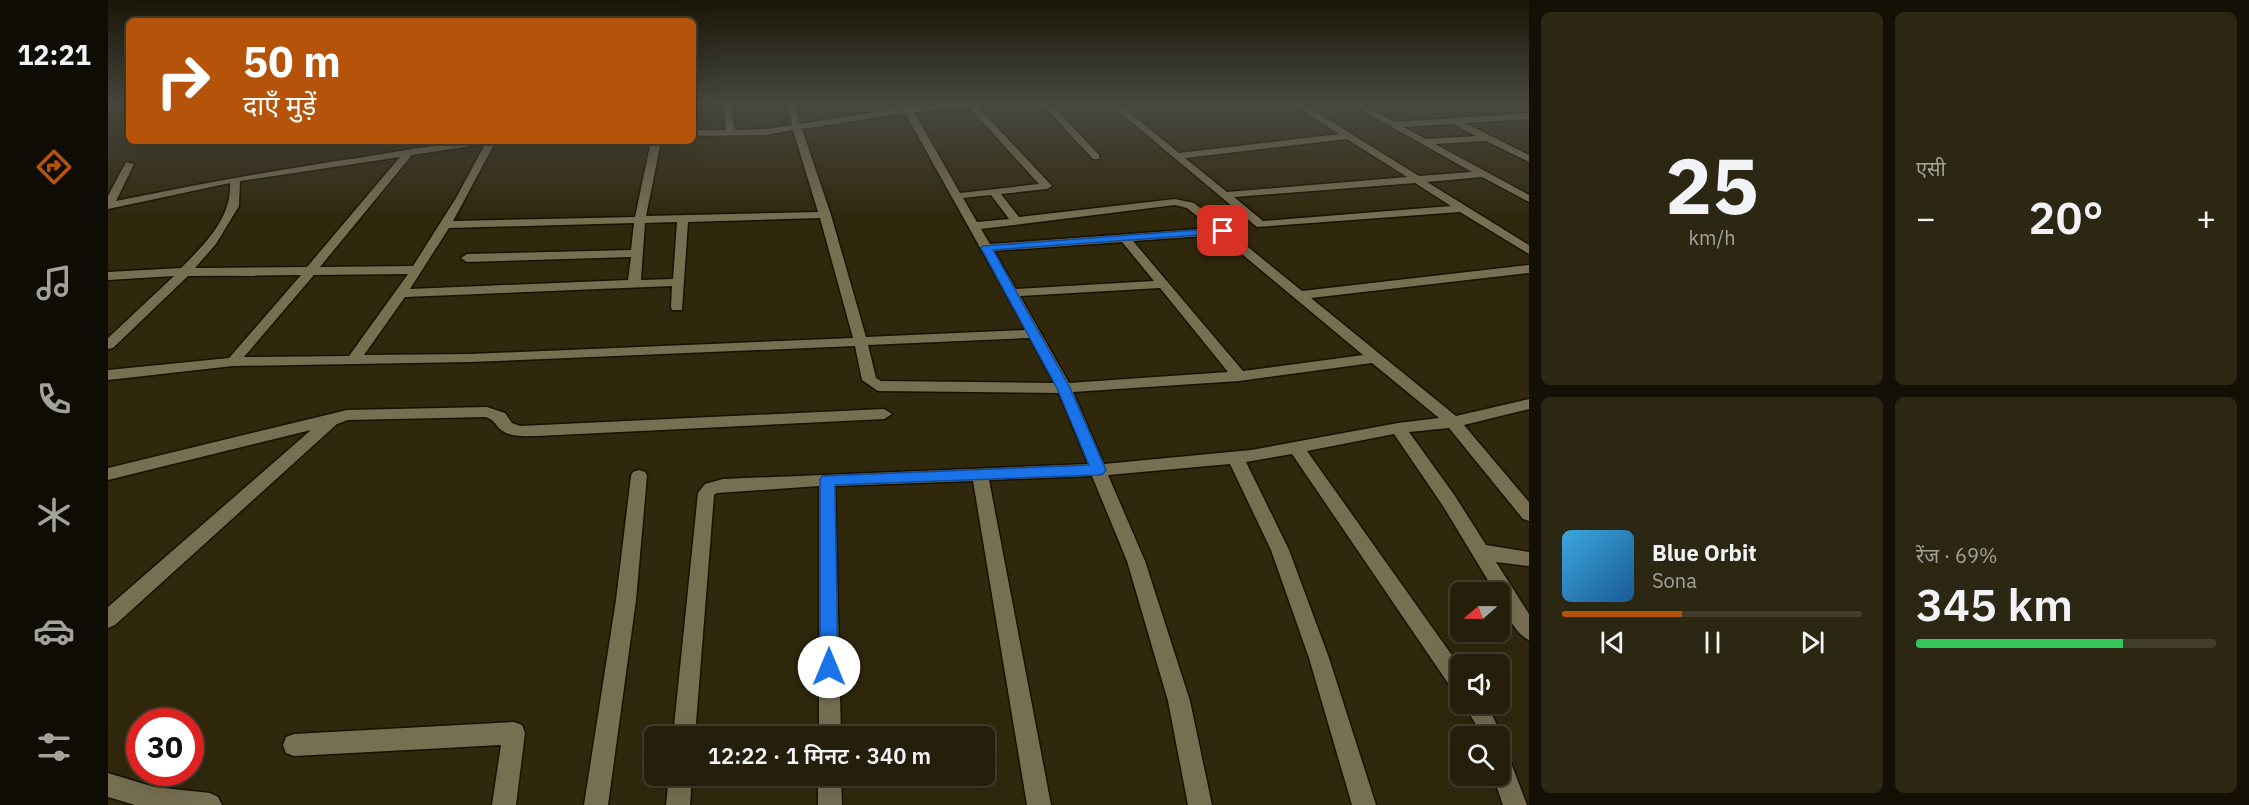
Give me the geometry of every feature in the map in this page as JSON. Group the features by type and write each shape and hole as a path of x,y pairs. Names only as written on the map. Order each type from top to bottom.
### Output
{"street":[{"path":"802,142 826,215 862,343 869,380 878,386 1064,388 1239,376 1376,358"},
{"path":"926,142 1064,388 1136,561 1179,701 1200,805"},
{"path":"957,196 1047,186 1006,142"},
{"path":"1081,142 1096,157"},
{"path":"1160,142 1260,225 1464,208"},
{"path":"1177,156 1302,142"},
{"path":"1359,142 1529,250"},
{"path":"1425,142 1432,142"},
{"path":"1425,142 1529,199"},
{"path":"1495,142 1529,159"},
{"path":"108,206 235,179 383,152 410,151 457,144"},
{"path":"354,359 446,225 475,175 488,144"},
{"path":"634,284 640,219 655,144"},
{"path":"233,362 410,151"},
{"path":"108,206 129,164"},
{"path":"1225,195 1485,174"},
{"path":"108,345 183,272 223,228 236,204 235,179"},
{"path":"994,192 1016,220"},
{"path":"974,226 1184,202 1223,231 1453,422 1529,514"},
{"path":"446,225 826,215"},
{"path":"677,307 683,218"},
{"path":"986,248 1223,231"},
{"path":"1125,238 1239,376"},
{"path":"467,258 637,253"},
{"path":"108,276 312,269 416,270"},
{"path":"1302,296 1529,269"},
{"path":"401,292 679,282"},
{"path":"1012,293 1162,284"},
{"path":"108,375 233,362 471,358 1035,334"},
{"path":"685,726 706,493 711,488 723,485 827,480 1098,470 1251,456 1398,428 1453,422 1529,404"},
{"path":"108,474 347,416 487,412 500,417 507,427 519,431 538,431 884,414"},
{"path":"108,619 332,420 347,416"},
{"path":"1398,428 1481,552 1529,631"},
{"path":"1296,447 1450,669"},
{"path":"1235,456 1284,561 1319,658 1364,805"},
{"path":"980,474 1039,805"},
{"path":"596,805 626,600 639,476"},
{"path":"827,480 830,726"},
{"path":"1481,552 1529,560"},
{"path":"294,745 514,733 504,805"},
{"path":"108,785 153,799 210,805"},
{"path":"678,805 680,786"},
{"path":"830,786 830,805"},
{"path":"1508,786 1515,805"}],"route":[{"path":"829,667 827,480 1098,470 1064,388 986,248 1223,231"}]}
